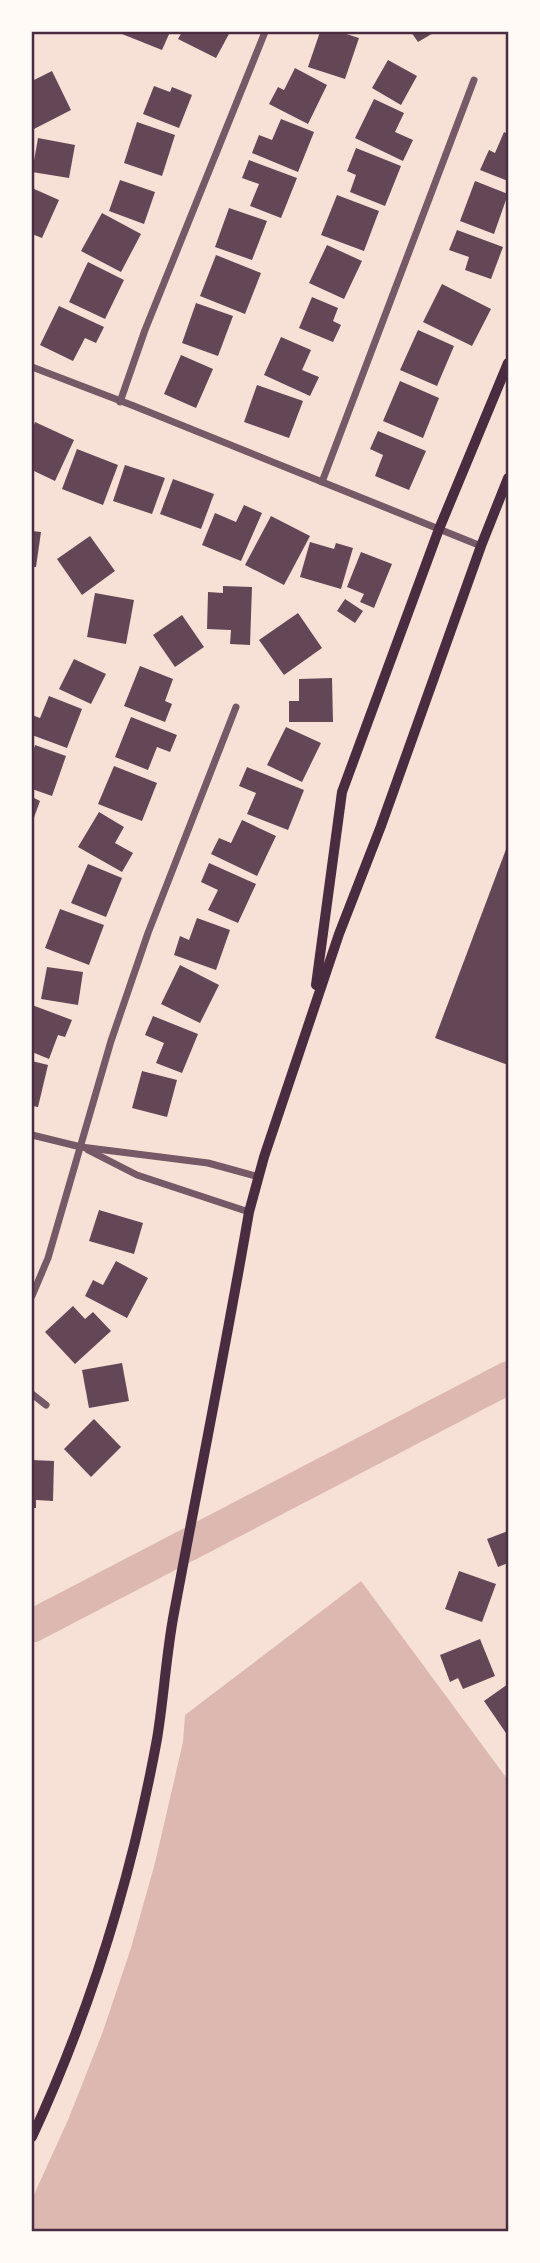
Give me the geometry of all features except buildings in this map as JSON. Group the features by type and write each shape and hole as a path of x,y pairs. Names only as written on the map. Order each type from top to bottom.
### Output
{"main road":[{"path":"313,1009 341,792 439,529 509,363"},
{"path":"32,2137 78,2025 107,1940 130,1857 157,1738 167,1649 249,1212 259,1177 339,934 381,826 481,547 509,478"}],"street":[{"path":"120,402 145,330 265,32"},
{"path":"322,482 474,80"},
{"path":"32,367 481,547"},
{"path":"32,1296 48,1258 110,1041 148,933 236,708"},
{"path":"32,1135 81,1147 208,1163 259,1177"},
{"path":"81,1147 137,1175 249,1212"},
{"path":"32,1394 46,1405"}],"shaded area":[{"path":"361,1581 508,1780 508,2231 32,2231 32,2199 68,2120 102,2034 131,1948 155,1863 183,1742 185,1715"}],"waterway":[{"path":"32,1626 508,1378"}]}
